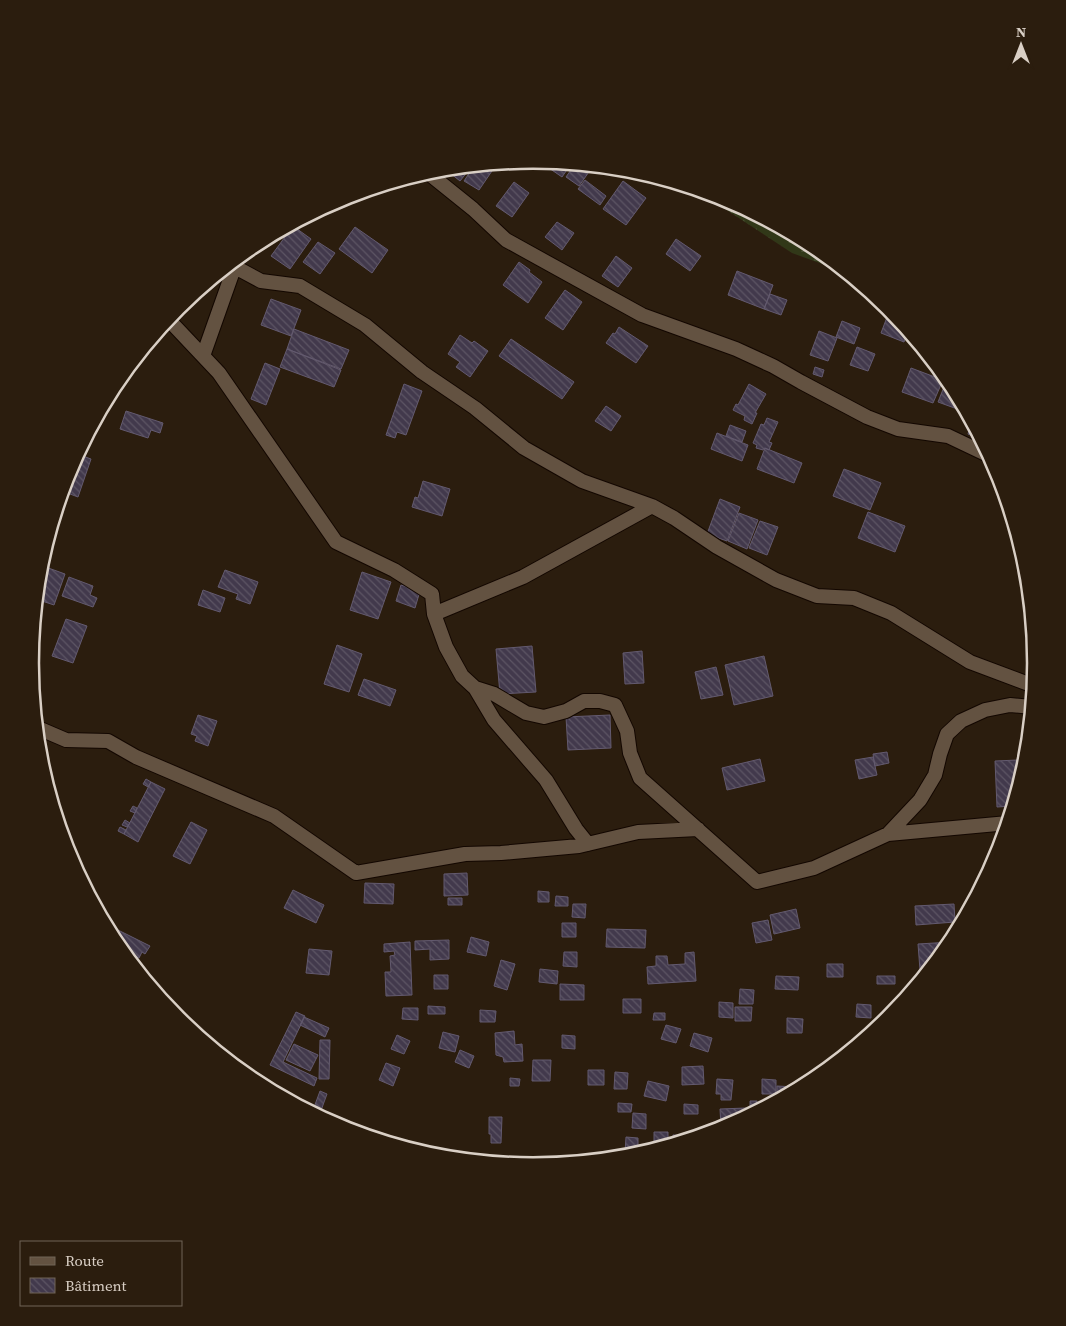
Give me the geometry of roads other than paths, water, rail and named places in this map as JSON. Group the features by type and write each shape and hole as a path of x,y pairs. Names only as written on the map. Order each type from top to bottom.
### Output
{"street":[{"path":"435,178 473,209 506,240 642,315 736,349 773,366 867,417 898,429 948,436 979,451"},
{"path":"241,265 262,280 300,286 365,325 422,372 475,408 524,448 582,481 652,506 674,518 717,547 776,580 818,596 854,598 891,613 970,662 1026,683"},
{"path":"203,356 234,269"},
{"path":"173,325 219,373 336,542 394,570 432,594 434,614 446,647 462,676 475,688 494,720 546,780 576,829 588,844"},
{"path":"434,614 524,576 652,506"},
{"path":"475,688 494,694 526,713 544,717 566,711 584,701 600,701 615,705 627,731 630,753 640,778 757,882 814,868 888,834 1000,824"},
{"path":"888,834 920,800 935,775 947,734 961,721 985,710 1010,705 1025,706"},
{"path":"43,730 66,740 108,742 136,757 274,816 356,874 466,854 579,846 638,832 698,830"}]}
